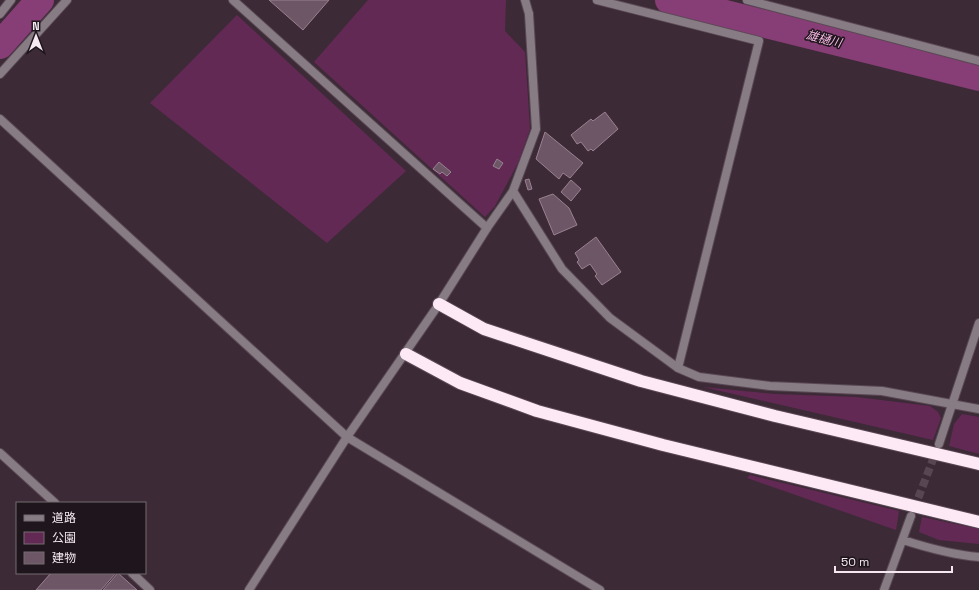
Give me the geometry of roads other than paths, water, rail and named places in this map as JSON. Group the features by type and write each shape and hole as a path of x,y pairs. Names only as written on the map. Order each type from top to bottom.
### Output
{"highway":[{"path":"439,304 484,329 641,381 775,416 979,464"},
{"path":"406,354 460,383 537,411 663,445 979,522"}],"street":[{"path":"0,14 11,0"},
{"path":"0,74 67,0"},
{"path":"233,0 486,228"},
{"path":"249,590 347,438 406,354 486,228 513,191 536,129 529,14 525,0"},
{"path":"597,0 759,41 678,368"},
{"path":"747,0 979,61"},
{"path":"0,119 347,438 600,590"},
{"path":"513,191 562,269 610,318 678,368 698,377 770,386 882,391 979,409"},
{"path":"938,444 979,323"},
{"path":"0,453 54,502"},
{"path":"884,590 912,516"},
{"path":"903,540 927,548 964,556 979,557"},
{"path":"133,574 150,590"}],"waterway":[{"name":"雄樋川","path":"0,45 40,0"},
{"name":"雄樋川","path":"669,0 979,77"}],"tunnel":[{"path":"914,509 937,449"}]}
